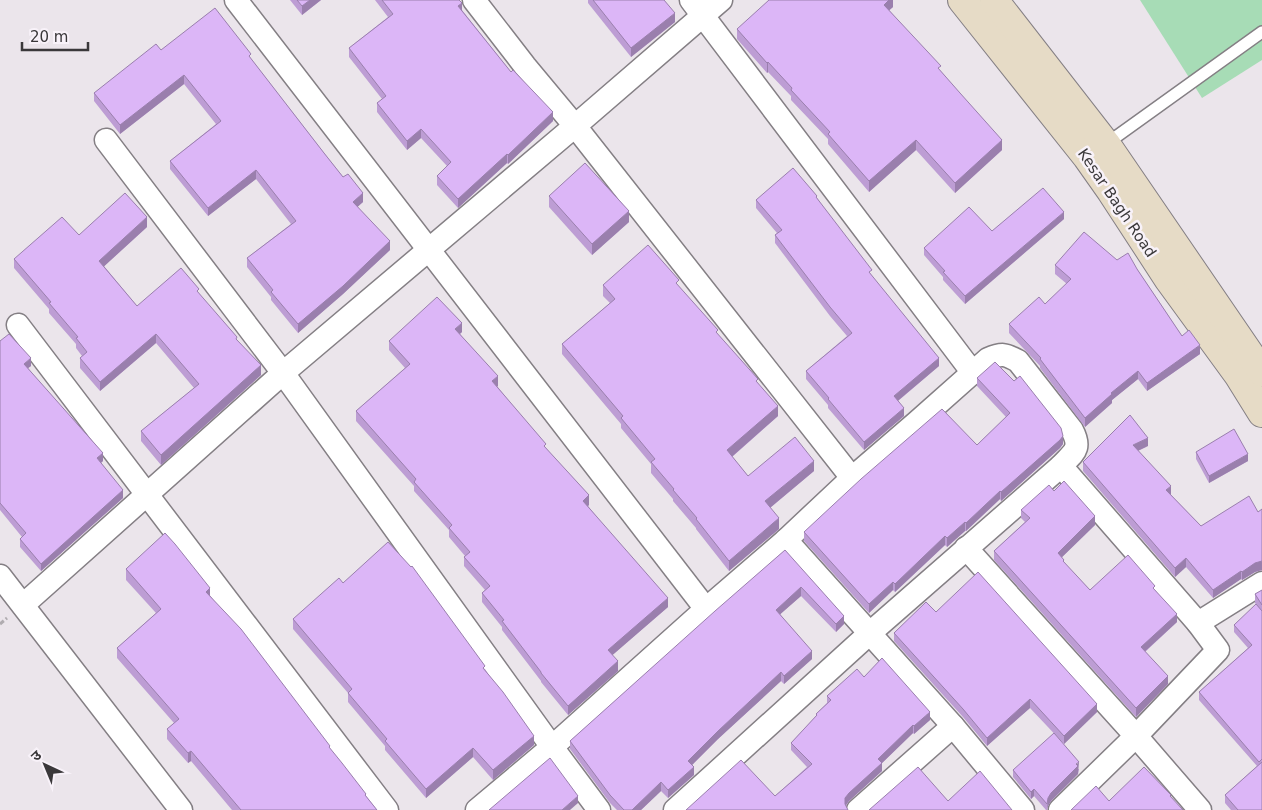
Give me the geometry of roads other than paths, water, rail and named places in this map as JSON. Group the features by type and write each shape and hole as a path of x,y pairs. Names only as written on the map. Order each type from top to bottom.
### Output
{"main road":[{"name":"Kesar Bagh Road","path":"962,0 1087,157 1169,280 1238,376 1262,413"},
{"path":"994,0 1106,144 1262,372"}],"street":[{"path":"236,0 706,609"},
{"path":"474,0 852,478"},
{"path":"23,605 283,372 575,126 697,8 721,0"},
{"path":"697,8 973,373"},
{"path":"106,140 283,372 599,810"},
{"path":"18,325 387,810"},
{"path":"477,810 552,747 786,540 852,478 988,359 999,354 1018,361 1065,420 1076,437 1077,445 1074,452 1061,466 870,633 675,810"},
{"path":"1060,810 1136,736 1218,650 1198,623 1061,466"},
{"path":"786,540 953,726 1023,810"},
{"path":"966,548 1136,736 1200,810"},
{"path":"0,576 181,810"},
{"path":"1198,623 1262,583"},
{"path":"858,810 953,726"}],"lane":[{"path":"1106,144 1262,32"}]}
